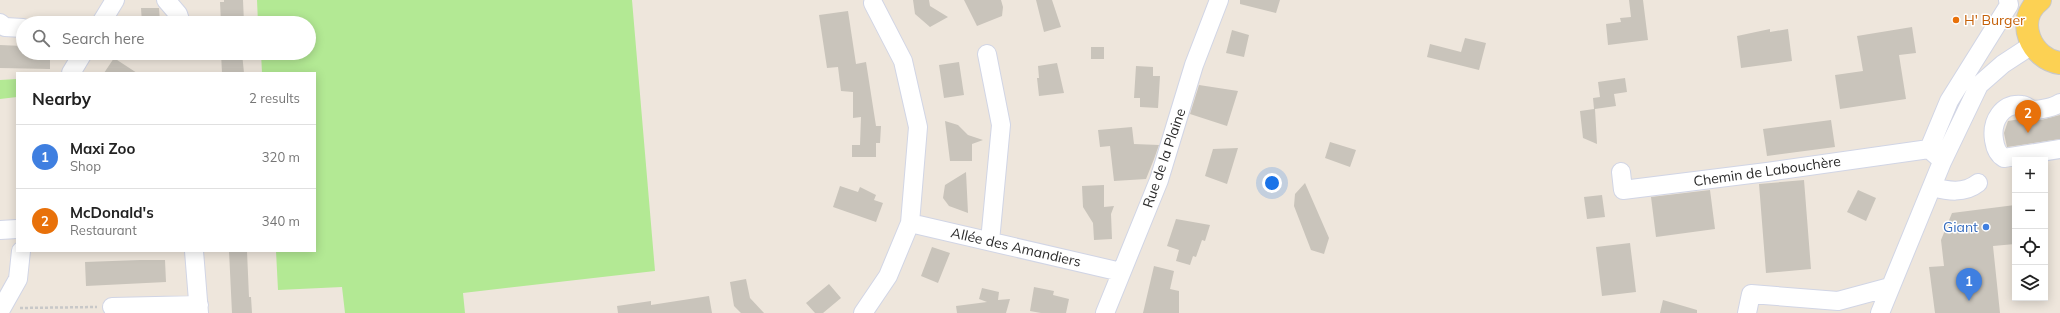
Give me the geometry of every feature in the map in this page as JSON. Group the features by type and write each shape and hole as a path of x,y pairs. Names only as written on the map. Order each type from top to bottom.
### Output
{"main road":[{"path":"2038,1 2031,12 2028,23 2028,34 2032,45 2038,54 2048,60 2060,63"}],"street":[{"path":"105,16 115,0"},
{"path":"166,0 179,16"},
{"name":"Rue de la Plaine","path":"1105,313 1159,180 1194,65 1219,0"},
{"path":"1942,162 1929,149 1949,101 2009,4 2008,0"},
{"path":"863,313 888,276 910,223 918,127 902,61 873,3"},
{"path":"0,23 5,27 16,28"},
{"path":"1880,313 1942,162 1978,85 2003,64 2032,45"},
{"path":"987,54 1001,125 990,241"},
{"path":"72,72 79,60"},
{"path":"2060,104 2032,110 2021,105 2008,106 1997,118 1994,127 1994,139 1999,155 2004,158 2060,149"},
{"name":"Chemin de Labouchère","path":"1621,172 1623,190 1767,172 1929,149"},
{"path":"1932,186 1949,192 1971,188 1978,183"},
{"name":"Allée des Amandiers","path":"910,223 1121,272"},
{"path":"0,230 16,229"},
{"path":"1,310 18,279 21,252"},
{"path":"112,307 199,309 194,252"},
{"path":"1747,313 1751,294 1837,307 1890,287"}],"path":[{"path":"1,310 112,307"}],"green space":[{"path":"257,0 632,0 655,271 463,293 465,313 345,313 342,287 278,290 276,252 316,252 316,72 262,72 261,60 316,60 316,16 258,16"},
{"path":"16,79 16,97 0,99 0,80"}],"building":[{"path":"224,0 243,0 244,16 221,16 220,2 224,2"},
{"path":"913,0 929,0 930,6 948,17 930,27 915,14"},
{"path":"964,0 1001,0 1003,7 1002,16 977,26"},
{"path":"1036,0 1052,0 1061,27 1044,32"},
{"path":"1240,0 1280,0 1276,13 1240,4"},
{"path":"1629,0 1643,0 1648,40 1608,45 1606,24 1621,22 1620,18 1631,17"},
{"path":"141,8 159,8 160,16 142,16"},
{"path":"848,11 856,64 866,62 876,126 881,126 880,143 876,143 876,157 852,157 852,145 860,145 861,117 853,118 853,92 841,91 838,67 827,68 819,15"},
{"path":"1912,27 1916,53 1899,55 1906,99 1840,109 1835,75 1863,71 1857,36"},
{"path":"1770,29 1770,32 1788,29 1792,61 1741,68 1737,36"},
{"path":"1232,30 1249,35 1244,57 1226,53"},
{"path":"1465,38 1486,43 1479,70 1427,57 1430,44 1461,52"},
{"path":"0,45 16,46 16,60 50,60 50,69 0,68"},
{"path":"1091,47 1104,47 1104,59 1091,59"},
{"path":"113,60 117,60 135,72 105,72"},
{"path":"221,60 243,60 244,72 222,72"},
{"path":"959,62 964,95 944,98 939,65"},
{"path":"1057,63 1064,93 1039,96 1037,78 1039,78 1038,66"},
{"path":"1136,66 1153,67 1153,76 1160,76 1158,108 1140,107 1140,98 1134,98"},
{"path":"1625,78 1627,92 1614,94 1616,106 1595,109 1597,144 1583,138 1580,111 1594,109 1593,98 1600,97 1598,82"},
{"path":"1199,85 1238,91 1227,126 1190,114"},
{"path":"2060,115 2060,139 2007,147 2004,133 2008,121 2026,118 2041,120"},
{"path":"1831,120 1835,147 1767,156 1763,129"},
{"path":"945,121 958,125 968,135 983,140 972,144 972,161 950,161"},
{"path":"1132,127 1134,144 1159,145 1146,179 1114,181 1110,146 1100,147 1098,130"},
{"path":"1330,142 1356,150 1350,167 1325,158"},
{"path":"1238,148 1227,184 1205,176 1213,149"},
{"path":"966,172 968,213 949,206 943,198 945,185"},
{"path":"1804,180 1811,269 1766,273 1759,184"},
{"path":"1305,183 1329,238 1324,254 1311,250 1294,206 1295,194"},
{"path":"1104,185 1104,207 1114,206 1111,214 1112,239 1094,240 1093,223 1083,207 1082,186"},
{"path":"840,186 858,192 860,187 876,195 874,200 883,203 876,222 833,207"},
{"path":"1710,190 1715,229 1656,237 1651,197"},
{"path":"1858,190 1876,198 1866,221 1847,212"},
{"path":"1602,195 1605,217 1587,219 1584,197"},
{"path":"2012,205 2012,244 1993,246 2000,313 1935,313 1929,267 1944,266 1941,240 1952,213"},
{"path":"1176,219 1210,225 1205,241 1202,240 1196,257 1193,256 1190,265 1176,261 1179,250 1167,246"},
{"path":"1630,243 1636,292 1602,296 1596,247"},
{"path":"932,247 950,253 938,283 921,276"},
{"path":"229,252 247,252 249,297 251,297 252,313 232,313"},
{"path":"165,260 166,282 86,286 85,262"},
{"path":"1154,266 1174,271 1170,289 1179,291 1179,313 1143,313"},
{"path":"746,279 750,298 764,313 741,313 734,306 730,282"},
{"path":"829,284 841,298 823,313 815,313 806,303"},
{"path":"1034,287 1054,291 1053,295 1069,299 1066,313 1041,313 1030,311"},
{"path":"982,288 999,292 998,300 1010,299 1006,313 957,313 956,306 987,302 979,299"},
{"path":"709,296 712,313 618,313 617,306 651,301 651,305"},
{"path":"1663,300 1697,310 1697,313 1660,313"}],"place":[{"name":"H' Burger","path":"1956,20"},
{"name":"McDonald's","path":"2028,133"},
{"name":"Giant","path":"1986,227"},
{"name":"Maxi Zoo","path":"1969,301"}]}
